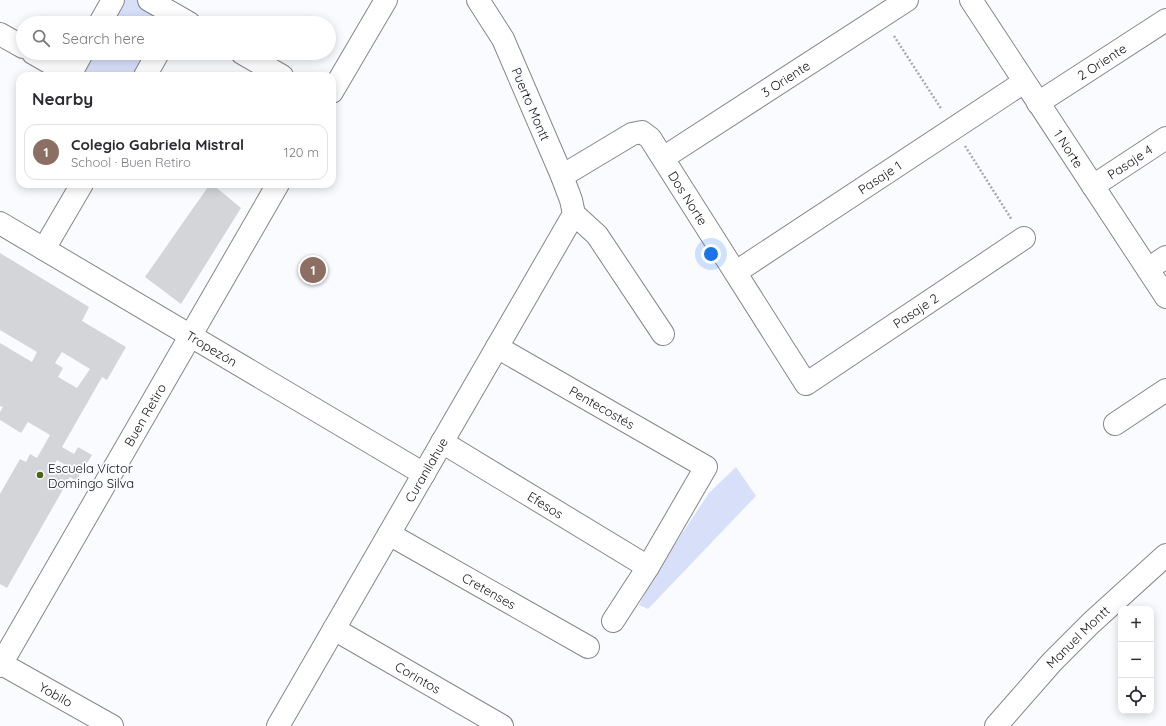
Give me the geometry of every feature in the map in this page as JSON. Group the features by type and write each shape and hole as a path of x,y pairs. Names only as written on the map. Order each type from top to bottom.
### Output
{"street":[{"path":"104,16 113,0"},
{"path":"149,0 173,16"},
{"path":"336,85 386,0"},
{"name":"Puerto Montt","path":"478,0 504,39 562,176 571,200 574,214"},
{"name":"3 Oriente","path":"664,158 907,0"},
{"name":"1 Norte","path":"970,0 1166,297"},
{"name":"2 Oriente","path":"1038,103 1166,20"},
{"path":"0,34 16,43"},
{"path":"45,60 66,72"},
{"path":"72,72 78,60"},
{"path":"147,72 154,60"},
{"path":"254,60 275,72"},
{"name":"Pasaje 1","path":"736,272 1024,82"},
{"name":"Dos Norte","path":"562,176 632,134 642,132 650,138 806,384"},
{"name":"Pasaje 4","path":"1093,186 1166,138"},
{"path":"44,249 80,188"},
{"name":"Buen Retiro","path":"0,664 276,188"},
{"path":"574,214 597,235 663,334"},
{"name":"Curanilahue","path":"278,726 574,214"},
{"name":"Tropezón","path":"0,223 424,474"},
{"name":"Pasaje 2","path":"806,384 1024,238"},
{"path":"1148,269 1166,257"},
{"name":"Pentecostés","path":"497,347 706,467 648,567"},
{"path":"1115,424 1166,390"},
{"name":"Efesos","path":"442,442 648,567"},
{"name":"Cretenses","path":"389,534 588,647"},
{"name":"Manuel Montt","path":"996,726 1058,657 1091,623 1163,564"},
{"path":"613,621 648,567"},
{"name":"Corintos","path":"334,629 502,726"},
{"name":"Yobilo","path":"0,664 112,726"}],"shaded area":[{"path":"119,0 137,0 164,16 110,16"},
{"path":"86,60 148,60 140,72 82,72"},
{"path":"736,467 756,496 648,609 639,605 654,576 709,493"}],"building":[{"path":"207,188 217,188 241,208 181,304 145,277"},
{"name":"Escuela Víctor Domingo Silva","path":"0,253 89,307 82,321 126,347 107,380 102,377 62,447 74,454 78,447 92,455 76,481 70,477 7,588 0,584 0,494 20,459 26,462 30,454 37,458 50,435 28,422 21,433 0,420 0,412 3,407 0,406 0,343 32,362 37,352 0,330","holes":["62,352 90,369 77,388 58,377 63,368 55,363","57,460 67,466 63,473 53,467"]}],"place":[{"name":"Colegio Gabriela Mistral","path":"313,270"},
{"name":"Escuela Víctor Domingo Silva","path":"40,475"}]}
